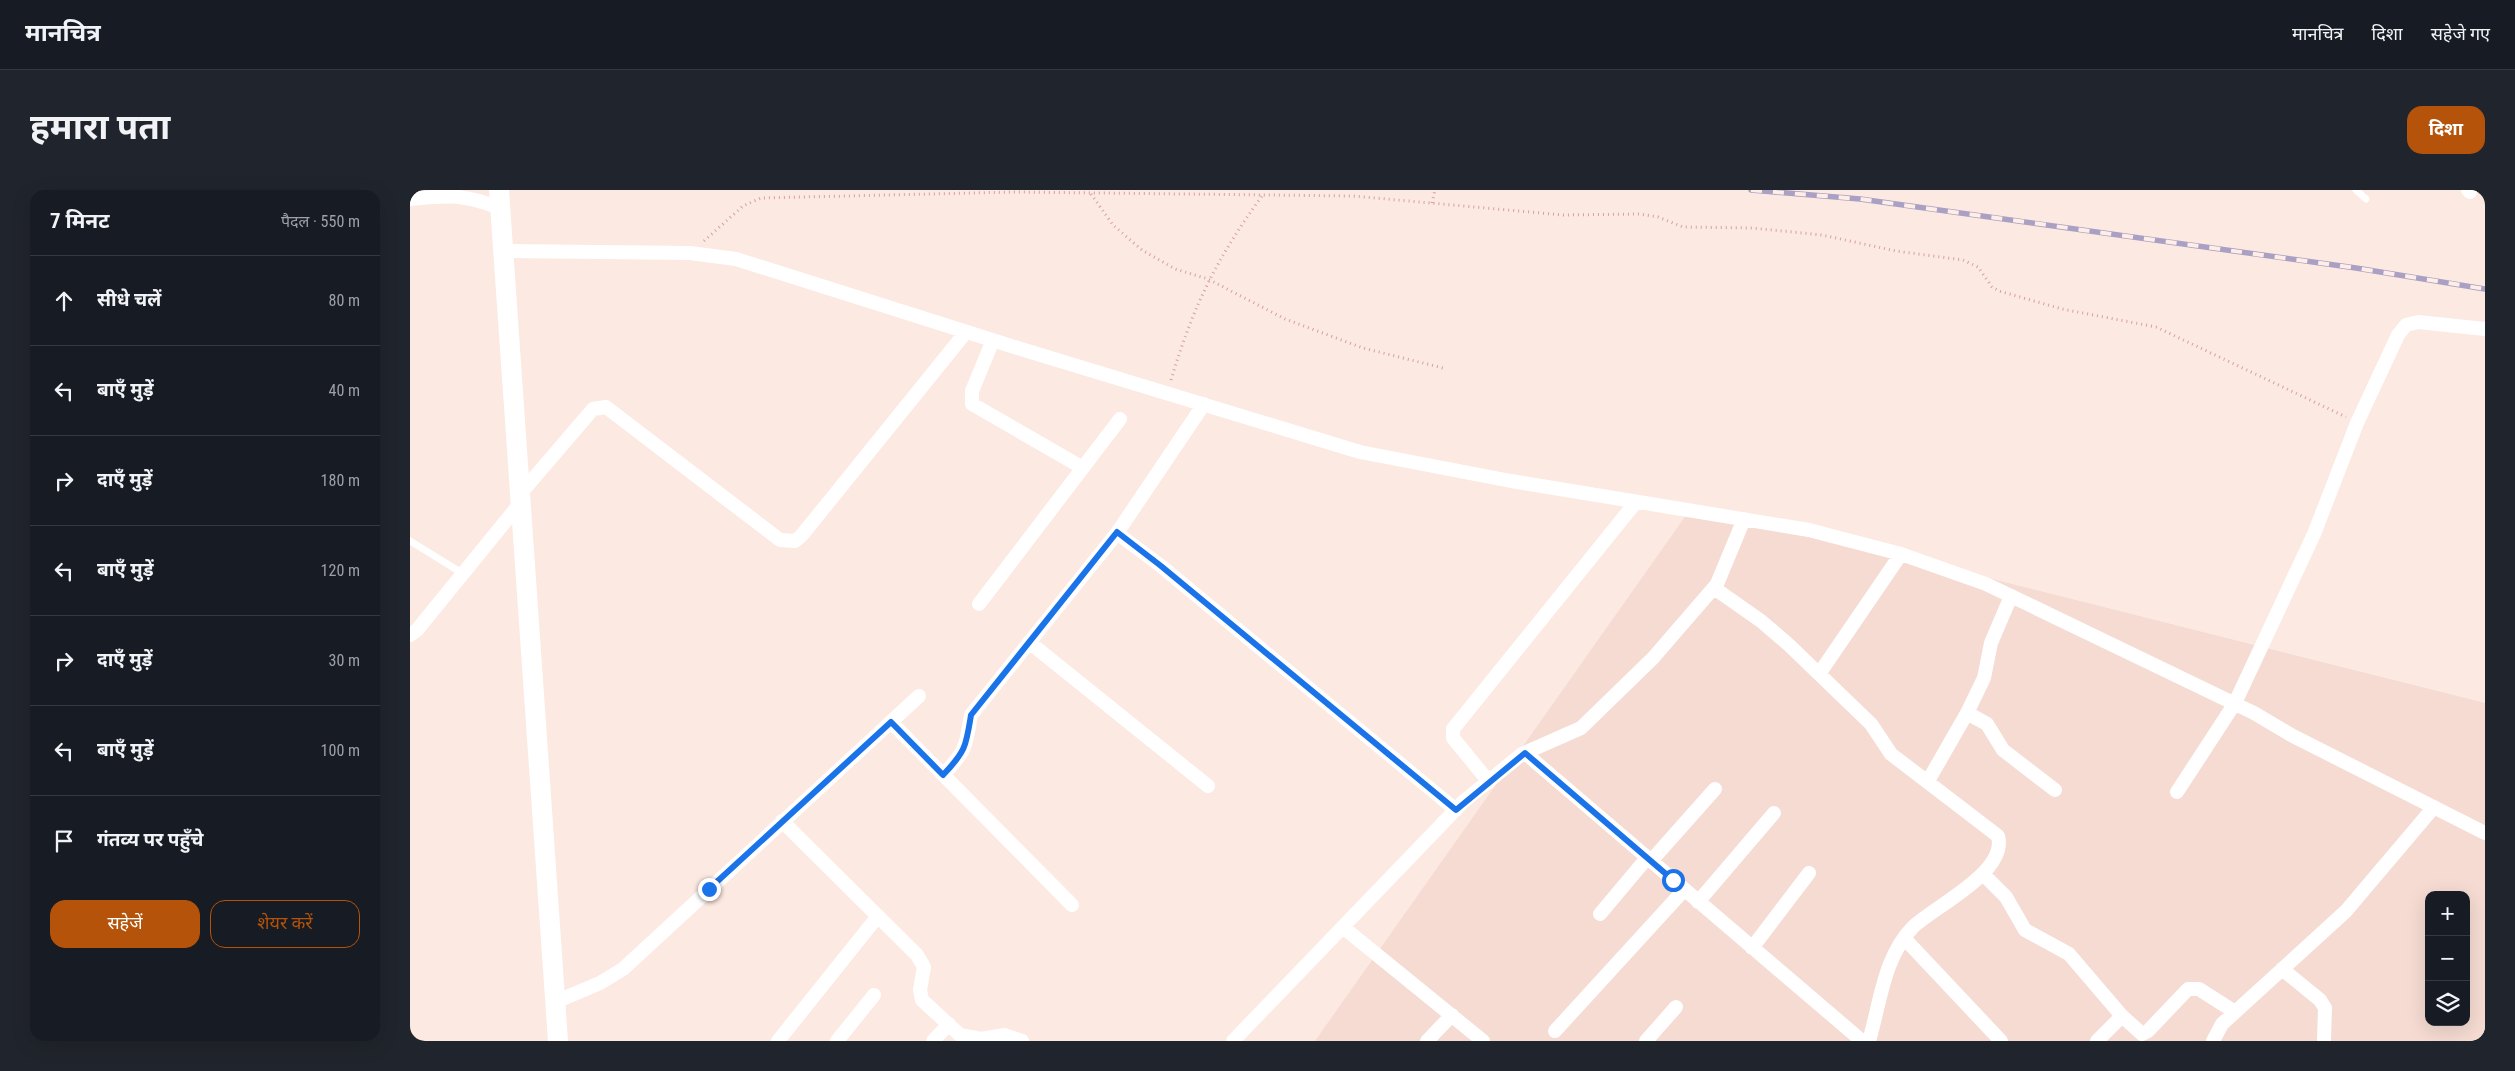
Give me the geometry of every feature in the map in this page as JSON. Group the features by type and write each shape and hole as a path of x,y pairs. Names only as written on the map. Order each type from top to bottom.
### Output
{"main road":[{"path":"500,199 558,1041"}],"street":[{"path":"410,199 447,195 500,199"},
{"path":"504,252 712,254 763,266 966,332 1360,452 1511,482 1809,530 1901,554 1968,576 2010,596 2235,704 2293,736 2485,833"},
{"path":"2176,792 2235,704 2314,534 2357,423 2398,335 2406,325 2418,322 2485,329"},
{"path":"410,636 417,630 521,497 593,410 606,407 780,540 795,541 802,536 966,332"},
{"path":"993,340 972,391 972,404 1083,468"},
{"path":"943,775 964,750 969,735 971,715 1117,532 1204,404"},
{"path":"979,604 1120,419"},
{"path":"1489,782 1454,738 1453,729 1636,502"},
{"path":"1234,1041 1456,810 1525,753 1573,733 1590,720 1653,658 1714,588 1744,519"},
{"path":"1117,532 1161,566 1456,810"},
{"path":"1819,674 1901,554"},
{"path":"1714,588 1769,628 1819,674 1871,724 1891,754 1998,836 1998,853 1984,874 1914,926 1904,938 1888,969 1869,1041"},
{"path":"1928,781 1967,713 1987,671 1991,643 2010,596"},
{"path":"1029,642 1208,786"},
{"path":"555,1002 600,983 622,969 919,696"},
{"path":"1967,713 1987,724 2003,750 2055,790"},
{"path":"891,722 1072,905"},
{"path":"1525,753 1862,1041"},
{"path":"1600,914 1715,789"},
{"path":"2213,1041 2222,1024 2346,911 2434,807"},
{"path":"1698,902 1774,813"},
{"path":"782,821 917,955 924,967 920,990 922,1000 960,1034 981,1039 1004,1034 1022,1041"},
{"path":"1752,948 1809,873"},
{"path":"1984,874 2006,897 2025,930 2070,954 2122,1016 2138,1032 2145,1033 2183,993 2193,988 2199,989 2235,1012"},
{"path":"1555,1031 1684,890"},
{"path":"778,1041 878,916"},
{"path":"1344,928 1483,1041"},
{"path":"1904,938 1999,1040"},
{"path":"2282,969 2320,1000 2325,1008 2324,1041"},
{"path":"837,1041 874,995"},
{"path":"1646,1041 1676,1007"},
{"path":"1426,1041 1452,1015"},
{"path":"2097,1041 2122,1016"},
{"path":"933,1041 949,1024"}],"lane":[{"path":"2356,190 2366,199"},
{"path":"410,541 462,573"}],"path":[{"path":"1432,203 1435,190"},
{"path":"690,253 743,206 762,198 1005,192 1353,196 1563,216 1640,214 1658,217 1683,227 1752,228 1822,235 1896,252 1963,260 1978,267 1992,287 1999,291 2062,310 2156,327 2357,423"},
{"path":"1091,193 1113,225 1142,250 1175,270 1208,279 1285,319 1328,336 1363,348 1444,368"},
{"path":"1168,393 1184,335 1208,279 1233,236 1262,196"}],"shaded area":[{"path":"1694,504 2485,703 2485,1041 1315,1041"}],"railway":[{"path":"1751,190 1860,199 2356,268 2485,289"}],"route":[{"path":"709,889 891,722 943,775 964,750 969,735 971,715 1117,532 1161,566 1456,810 1463,802 1525,753 1673,880"}]}
